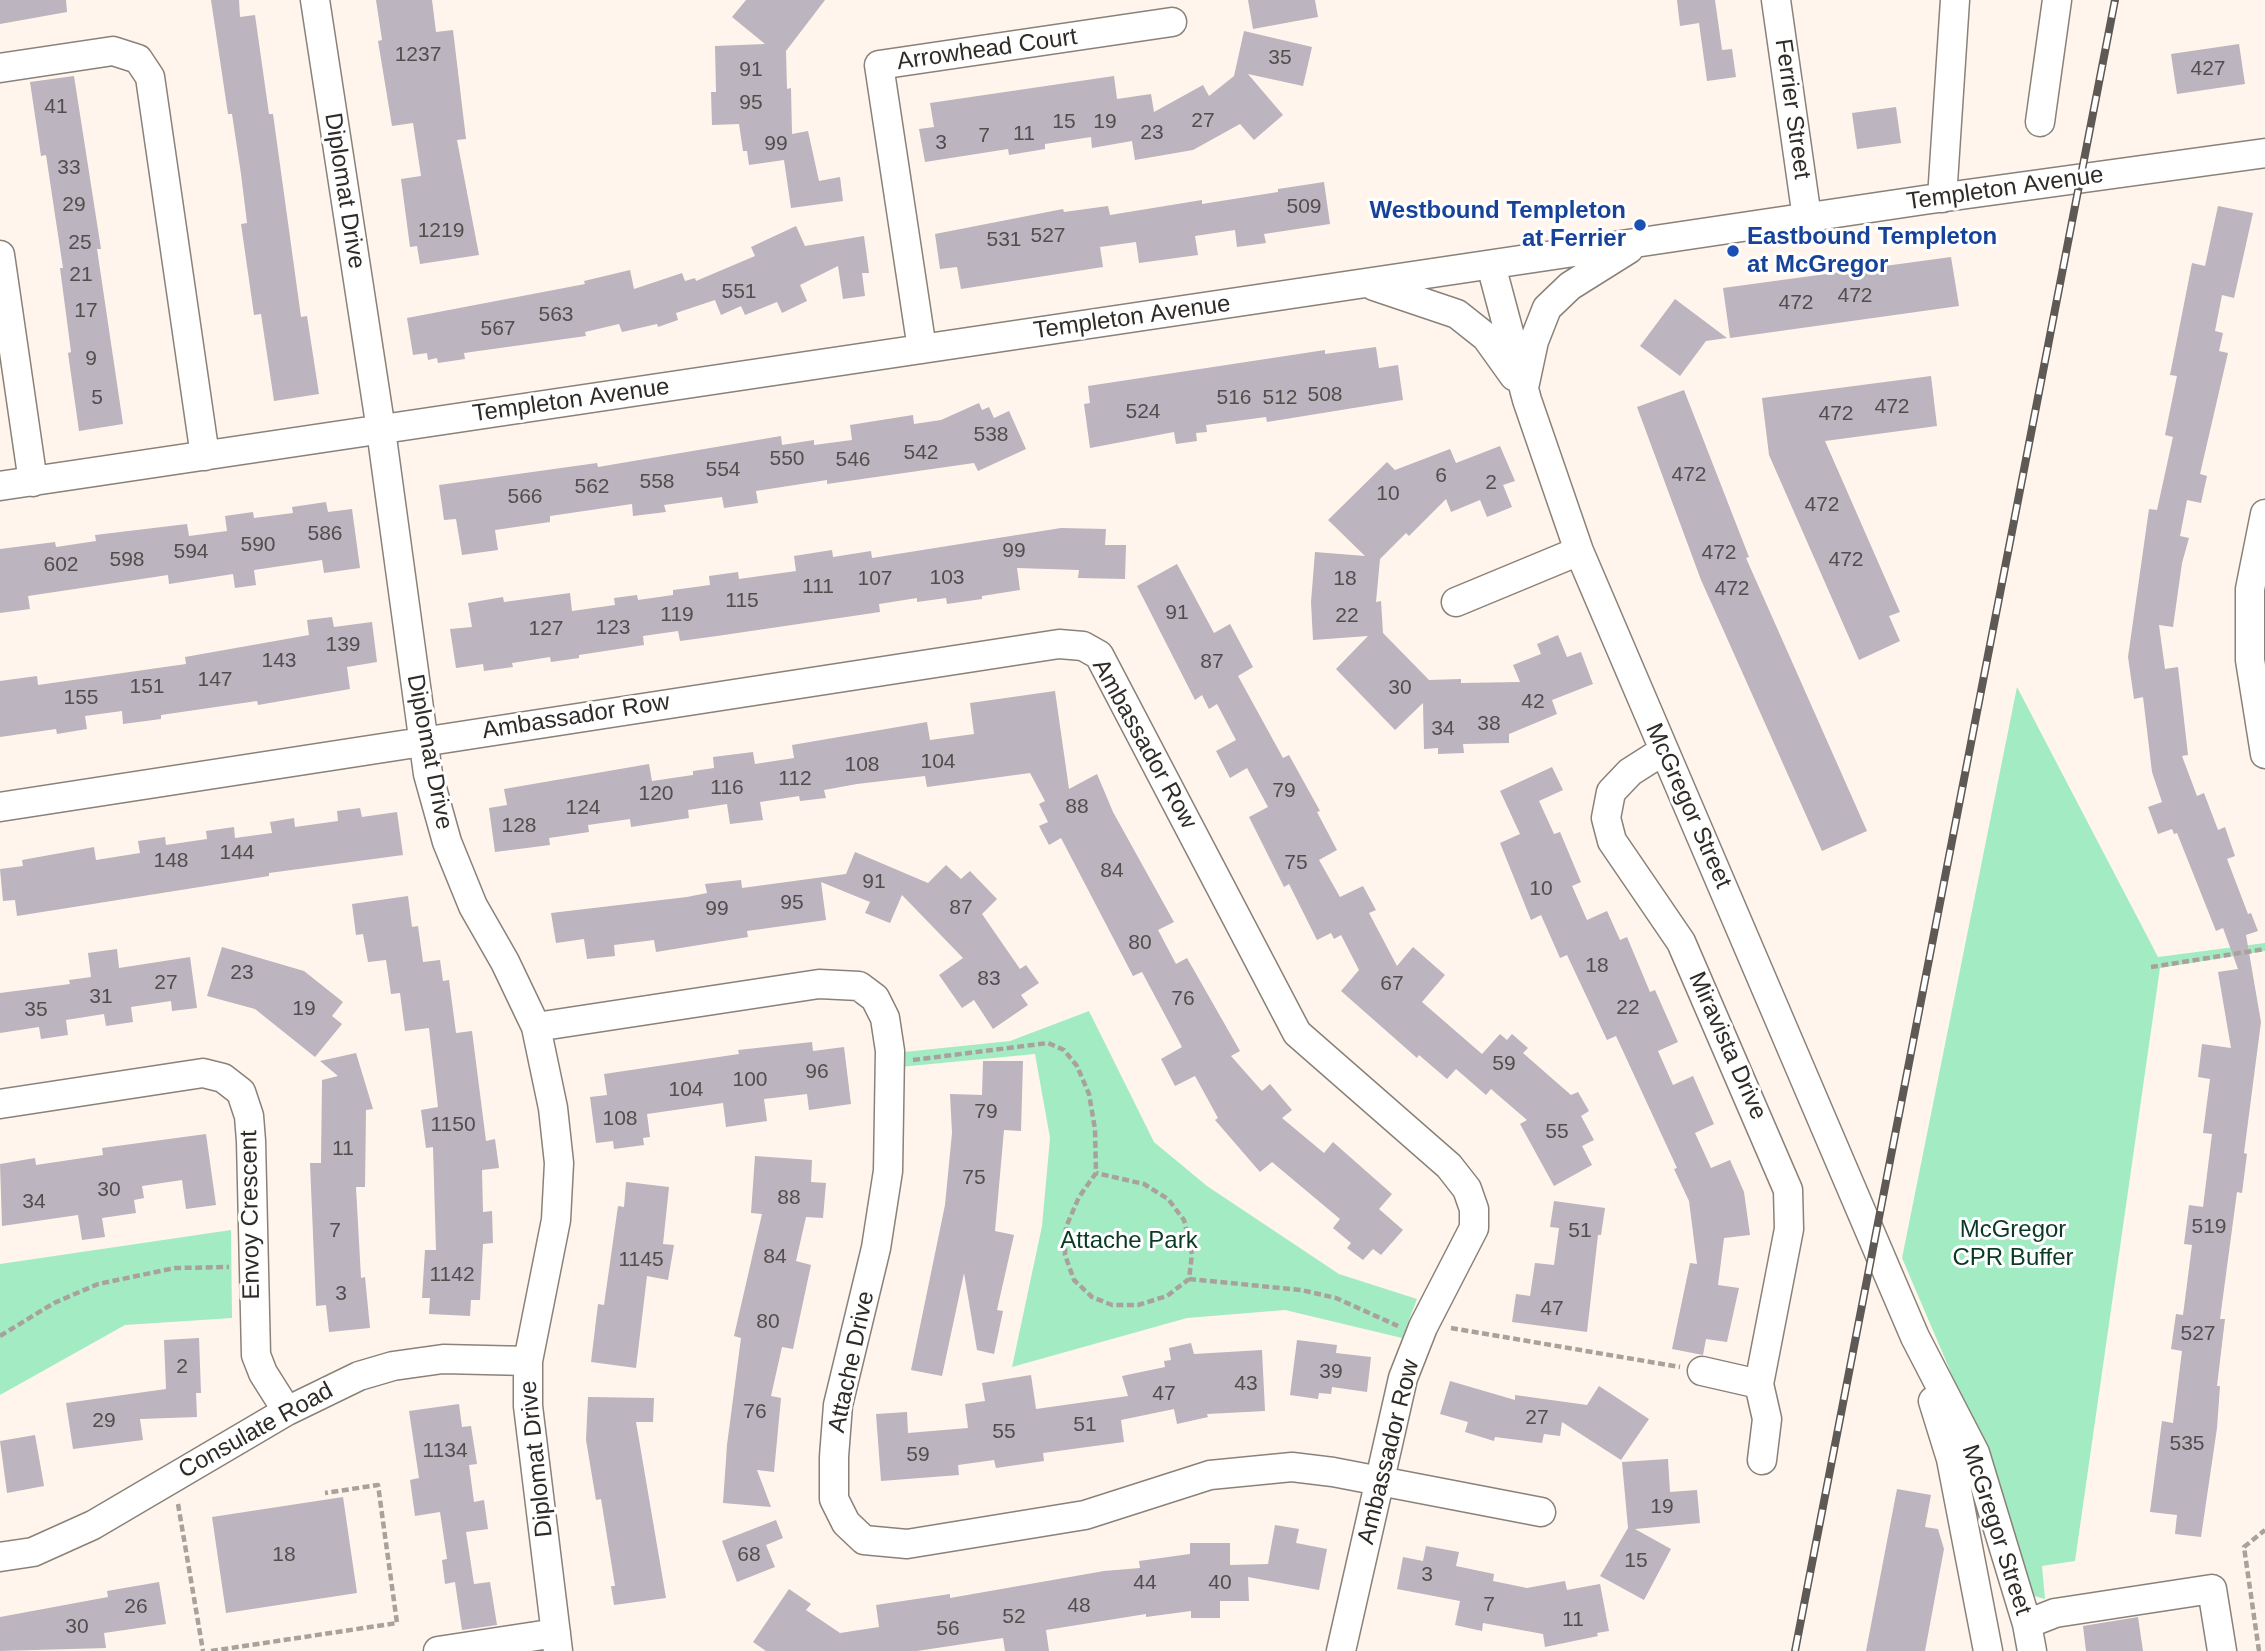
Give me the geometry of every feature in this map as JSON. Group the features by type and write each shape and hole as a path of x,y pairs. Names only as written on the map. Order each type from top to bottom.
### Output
{"street":[{"name":"Diplomat Drive","path":"315,0 381,430 422,741 447,842 473,906 505,961 536,1027 553,1108 559,1163 556,1220 528,1361 528,1406 557,1642"},
{"name":"Ferrier Street","path":"1776,0 1807,218"},
{"path":"1942,198 1955,0"},
{"path":"2039,122 2057,0"},
{"name":"Arrowhead Court","path":"922,349 878,65 1172,22"},
{"path":"0,68 113,51 138,59 150,77 205,456"},
{"name":"Templeton Avenue","path":"0,486 1642,242 2265,153"},
{"path":"1524,389 1534,341 1547,308 1578,280 1642,242"},
{"path":"0,255 33,482"},
{"name":"McGregor Street","path":"1491,265 1524,389 1579,551 1662,751 1740,925 1915,1337 1975,1453 2029,1637"},
{"path":"1364,284 1424,301 1457,314 1486,337 1524,389"},
{"path":"2265,514 2250,589 2250,660 2265,754"},
{"path":"1456,602 1579,551"},
{"name":"Ambassador Row","path":"0,807 1059,644 1083,646 1099,655 1297,1033 1449,1166 1467,1189 1475,1209 1474,1228 1423,1327 1403,1378 1341,1651"},
{"name":"Miravista Drive","path":"1662,751 1630,772 1611,792 1606,818 1612,841 1681,943 1788,1191 1789,1229 1759,1384 1767,1419 1762,1460"},
{"name":"Attache Drive","path":"536,1027 819,984 859,986 875,998 885,1018 890,1051 888,1171 876,1248 838,1405 834,1457 834,1500 846,1523 864,1540 907,1544 1085,1515 1210,1475 1292,1467 1541,1512"},
{"name":"Envoy Crescent","path":"0,1104 182,1074 203,1073 223,1078 241,1092 249,1116 256,1355 263,1373 287,1411"},
{"name":"McGregor Street","path":"1915,1337 1951,1459 1988,1651"},
{"name":"Consulate Road","path":"0,1557 33,1552 69,1536 329,1388 393,1366 443,1359 528,1361"},
{"path":"1702,1371 1759,1384"},
{"path":"2029,1637 2055,1613 2212,1590 2222,1651"},
{"path":"438,1651 557,1642"}],"path":[{"path":"2151,967 2265,949"},
{"path":"902,1061 1048,1043 1064,1050 1077,1066 1089,1094 1095,1129 1096,1173 1079,1197 1066,1227 1065,1255 1074,1280 1092,1297 1112,1305 1138,1305 1167,1296 1189,1279 1192,1254 1184,1220 1168,1199 1144,1184 1096,1173"},
{"path":"0,1336 54,1303 98,1284 175,1269 252,1266"},
{"path":"173,1478 203,1651"},
{"path":"211,1651 397,1623 378,1485 325,1493"},
{"path":"2259,1651 2245,1547 2265,1530"}],"green space":[{"name":"McGregor CPR Buffer","path":"2017,687 2158,957 2265,943 2265,951 2160,968 2075,1561 2042,1566 2045,1599 2027,1594 2023,1585 2015,1535 1999,1485 1902,1258"},
{"name":"Attache Park","path":"1089,1011 1154,1142 1207,1186 1339,1274 1417,1299 1402,1338 1285,1310 1187,1318 1012,1367 1042,1226 1050,1138 1035,1054 900,1067 904,1052 1010,1041"},
{"path":"231,1230 232,1318 125,1325 0,1395 0,1264"}],"building":[{"path":"0,0 66,0 67,12 0,24"},
{"path":"211,0 239,0 240,17 255,15 269,114 273,114 301,317 307,316 319,394 274,401 261,314 254,315 241,224 247,223 241,174 232,114 228,114"},
{"path":"376,0 432,0 436,32 453,30 466,139 457,140 479,255 420,264 417,246 410,247 401,179 421,176 413,123 392,126 378,41 382,40"},
{"path":"746,0 825,0 786,51 787,89 791,88 792,134 808,131 819,181 840,177 843,201 791,208 784,160 749,165 747,151 743,151 739,124 712,125 711,92 716,92 715,46 765,44 732,17"},
{"path":"1248,0 1315,0 1318,17 1253,29"},
{"path":"1677,0 1715,0 1722,50 1732,49 1736,77 1707,81 1699,23 1680,26"},
{"path":"1244,31 1312,47 1303,86 1248,74 1283,115 1254,140 1240,124 1193,150 1135,160 1132,141 1092,148 1091,137 1045,144 1045,149 1009,155 1008,149 925,162 919,129 934,127 930,103 1114,76 1117,99 1151,94 1154,112 1203,85 1209,96 1234,76"},
{"path":"2239,44 2245,84 2177,94 2171,54"},
{"path":"74,76 101,249 97,249 123,424 79,431 68,353 71,352 60,268 63,268 46,155 41,156 30,82"},
{"path":"1896,107 1901,143 1857,149 1852,113"},
{"path":"1324,182 1330,224 1264,234 1266,243 1237,247 1235,230 1195,236 1198,255 1139,263 1136,242 1100,247 1103,267 961,289 957,267 940,269 935,234 1063,209 1064,212 1108,206 1110,215 1202,200 1202,204"},
{"path":"2218,206 2253,213 2234,298 2222,295 2215,331 2223,333 2219,351 2228,353 2200,474 2207,476 2201,503 2187,500 2180,536 2189,538 2182,563 2173,627 2159,625 2165,669 2178,667 2188,755 2182,756 2197,796 2204,793 2218,830 2225,827 2235,856 2227,859 2248,914 2251,913 2258,931 2246,935 2261,1022 2244,1153 2247,1154 2242,1193 2237,1192 2220,1319 2225,1319 2217,1386 2220,1386 2217,1428 2201,1537 2175,1534 2177,1515 2150,1512 2162,1421 2173,1423 2182,1351 2171,1349 2176,1314 2183,1315 2192,1245 2184,1244 2189,1205 2203,1207 2212,1134 2203,1133 2210,1079 2198,1077 2202,1044 2231,1048 2218,972 2238,969 2223,928 2216,931 2177,833 2174,834 2172,829 2158,834 2148,807 2162,802 2152,772 2143,697 2134,699 2128,657 2149,509 2157,510 2173,437 2165,435 2177,376 2170,375 2192,263 2205,266"},
{"path":"796,226 805,246 864,236 869,273 862,273 865,296 843,299 838,266 800,285 807,301 782,313 777,302 745,315 741,306 721,315 715,300 676,313 678,320 658,327 657,324 622,332 619,324 585,332 586,336 464,353 465,359 438,363 437,358 428,360 427,353 413,355 407,318 585,284 584,281 630,270 634,289 682,273 685,281 695,278 696,281 755,256 751,247"},
{"path":"1951,257 1959,306 1730,338 1723,288"},
{"path":"1675,299 1727,338 1706,341 1680,376 1640,346"},
{"path":"1376,347 1379,368 1398,365 1403,400 1267,422 1266,417 1206,425 1207,432 1196,433 1197,441 1176,444 1174,432 1090,448 1084,404 1090,403 1088,386 1325,350 1325,354"},
{"path":"1931,376 1937,426 1825,441 1900,612 1889,616 1900,641 1859,660 1769,455 1762,398"},
{"path":"1684,390 1749,557 1746,558 1867,831 1822,851 1701,580 1637,407"},
{"path":"979,403 982,410 989,407 994,418 1009,411 1026,449 978,471 974,463 827,484 827,480 756,491 758,503 724,508 722,497 664,505 666,512 633,516 632,504 550,516 550,522 495,530 498,550 462,555 456,519 444,520 439,485 597,463 598,467 781,436 782,445 814,440 814,445 852,440 850,425 913,415 914,424 941,420"},
{"path":"1500,446 1515,481 1503,485 1512,507 1487,517 1480,500 1451,512 1446,499 1409,536 1406,533 1380,559 1376,602 1381,601 1383,633 1429,680 1461,679 1461,683 1520,682 1513,665 1541,654 1537,644 1558,635 1567,657 1581,652 1593,684 1552,700 1557,714 1509,734 1509,743 1463,744 1464,753 1438,754 1438,748 1424,749 1423,703 1395,730 1336,669 1368,636 1313,640 1311,602 1315,552 1365,556 1328,520 1387,462 1395,470 1450,449 1456,463"},
{"path":"326,502 328,512 352,509 360,568 324,573 322,560 254,570 256,585 235,588 233,574 169,584 168,575 28,596 30,609 0,613 0,549 55,542 56,547 96,541 95,535 187,524 189,536 227,531 225,516 253,512 254,518 293,513 292,507"},
{"path":"1061,528 1106,529 1105,545 1126,545 1125,579 1078,578 1079,570 1017,568 1020,590 982,596 982,599 947,604 946,598 917,602 917,598 879,604 880,612 717,636 680,641 678,631 643,636 644,645 579,655 579,658 551,662 550,657 512,663 513,667 484,671 483,664 456,668 450,629 472,627 468,603 503,597 504,602 570,593 572,611 615,605 614,598 637,595 638,600 673,595 673,590 710,585 709,576 738,572 739,579 796,571 794,556 832,550 833,557 871,551 872,558"},
{"path":"1177,564 1214,633 1230,624 1253,667 1238,676 1283,758 1289,755 1320,811 1317,812 1337,850 1319,860 1340,897 1363,886 1376,910 1369,913 1397,966 1413,947 1445,975 1422,1002 1482,1054 1500,1034 1507,1040 1512,1034 1528,1048 1523,1053 1571,1095 1578,1092 1589,1111 1581,1116 1594,1140 1582,1146 1592,1165 1554,1186 1520,1124 1527,1120 1491,1089 1486,1095 1456,1069 1447,1079 1419,1055 1417,1058 1341,991 1359,970 1341,935 1334,939 1331,933 1317,940 1289,884 1284,887 1249,817 1268,807 1247,768 1230,778 1216,751 1236,740 1217,704 1209,709 1202,695 1195,700 1137,586"},
{"path":"332,617 334,627 372,622 377,662 347,667 350,689 258,705 257,701 161,715 161,719 123,724 122,711 85,716 87,729 57,734 56,729 0,737 0,681 37,676 38,685 186,664 185,657 309,635 307,620"},
{"path":"1055,691 1069,789 1097,774 1113,812 1174,922 1158,930 1176,964 1187,958 1240,1051 1231,1056 1262,1091 1270,1084 1292,1110 1282,1118 1324,1153 1333,1142 1392,1194 1379,1209 1403,1230 1381,1255 1373,1249 1363,1260 1347,1248 1351,1243 1333,1228 1340,1219 1272,1162 1260,1172 1215,1120 1218,1118 1195,1076 1175,1086 1161,1059 1182,1047 1142,972 1133,976 1061,838 1049,845 1039,826 1048,822 1039,804 1045,801 1030,773 927,787 925,776 857,784 824,790 826,798 800,801 799,796 760,802 763,820 730,824 727,804 688,810 689,818 631,827 630,819 588,825 589,832 549,838 550,845 495,852 489,808 507,805 504,789 649,764 652,781 693,775 693,771 714,768 713,757 753,752 755,764 794,758 792,745 927,722 930,740 974,734 970,703"},
{"path":"1552,767 1563,790 1539,801 1554,834 1560,832 1581,882 1572,886 1587,920 1607,911 1620,940 1627,937 1650,992 1655,990 1678,1042 1658,1051 1673,1085 1693,1076 1714,1124 1695,1133 1711,1168 1730,1160 1744,1192 1750,1235 1724,1238 1718,1285 1739,1288 1727,1342 1706,1339 1703,1355 1672,1349 1690,1263 1697,1264 1689,1201 1674,1169 1677,1168 1616,1036 1607,1040 1567,955 1560,958 1541,915 1531,920 1500,843 1520,834 1500,791"},
{"path":"360,808 362,817 397,812 403,855 269,873 269,876 17,916 15,900 3,901 0,869 23,866 22,860 94,847 96,860 140,853 138,841 165,837 166,845 207,839 206,831 234,827 235,838 272,833 270,822 294,818 295,827 338,821 337,811"},
{"path":"855,852 928,883 946,865 961,879 970,871 997,899 982,914 1020,969 1026,965 1039,983 1021,995 1028,1005 993,1029 974,1000 962,1008 939,975 963,958 902,895 890,923 865,913 870,902 821,882 826,920 747,931 748,937 656,952 654,940 614,945 615,956 587,959 584,939 556,943 551,913 687,897 707,893 705,884 741,880 742,888 846,874"},
{"path":"408,896 412,927 418,926 423,962 440,960 443,981 449,980 456,1033 472,1031 486,1141 495,1139 499,1168 482,1170 483,1212 492,1211 493,1243 483,1244 480,1300 471,1300 470,1316 429,1314 430,1298 422,1298 425,1250 436,1250 433,1147 426,1148 421,1110 438,1107 429,1028 405,1031 400,993 391,994 386,960 368,962 363,934 356,935 352,904"},
{"path":"222,947 304,971 343,1002 332,1016 342,1024 315,1057 255,1009 207,996"},
{"path":"117,949 119,968 190,957 197,1008 172,1011 171,1001 131,1007 133,1022 106,1026 104,1014 66,1020 68,1035 41,1039 39,1027 0,1033 0,993 70,984 69,980 91,977 88,953"},
{"path":"812,1042 813,1051 844,1047 851,1104 809,1110 807,1094 764,1099 767,1121 726,1127 723,1103 647,1114 650,1137 643,1138 644,1145 614,1149 613,1141 596,1143 590,1097 607,1095 604,1074 739,1054 738,1050"},
{"path":"356,1053 373,1109 366,1110 365,1187 356,1187 361,1278 365,1277 370,1328 329,1332 326,1305 316,1306 310,1163 321,1163 322,1080 338,1076 320,1061"},
{"path":"983,1061 1023,1061 1021,1131 1004,1130 995,1231 1014,1235 997,1310 1003,1311 994,1354 977,1350 964,1273 942,1376 911,1370 945,1205 952,1133 950,1094 982,1095"},
{"path":"206,1134 216,1205 186,1209 182,1180 142,1186 144,1198 134,1200 136,1213 102,1218 105,1237 82,1240 78,1215 2,1226 0,1164 35,1158 36,1165 103,1155 102,1148"},
{"path":"755,1156 812,1160 811,1182 826,1183 823,1218 806,1217 796,1261 811,1265 793,1349 782,1347 771,1396 781,1398 774,1472 757,1470 771,1507 723,1503 727,1445 741,1338 734,1336 762,1214 751,1213"},
{"path":"626,1182 669,1187 663,1244 674,1245 668,1280 647,1276 636,1368 591,1362 598,1304 604,1305 618,1206 624,1207"},
{"path":"1554,1201 1605,1208 1601,1235 1598,1235 1587,1332 1512,1322 1516,1294 1530,1296 1535,1263 1554,1265 1559,1228 1550,1227"},
{"path":"199,1338 201,1393 196,1393 197,1417 140,1419 143,1440 73,1449 66,1403 166,1389 164,1340"},
{"path":"1297,1340 1337,1345 1336,1353 1371,1357 1367,1392 1332,1387 1331,1394 1319,1393 1318,1399 1290,1395"},
{"path":"1191,1343 1194,1354 1262,1350 1265,1411 1207,1414 1208,1417 1177,1424 1174,1409 1121,1420 1124,1442 1043,1453 1044,1461 996,1468 994,1460 958,1465 959,1475 881,1481 876,1414 907,1412 908,1433 968,1428 965,1404 985,1401 982,1383 1031,1375 1036,1409 1128,1396 1122,1376 1165,1367 1164,1361 1171,1360 1169,1348"},
{"path":"1450,1381 1515,1400 1515,1395 1587,1405 1599,1386 1649,1419 1621,1460 1562,1422 1560,1436 1544,1434 1542,1443 1495,1437 1494,1441 1465,1432 1468,1422 1440,1414"},
{"path":"588,1397 654,1398 653,1422 636,1422 666,1598 614,1605 611,1586 615,1586 601,1499 596,1500 586,1440"},
{"path":"459,1404 462,1427 471,1426 477,1464 469,1465 474,1502 484,1500 488,1529 466,1532 474,1584 490,1582 497,1625 462,1630 455,1582 445,1584 442,1560 447,1559 440,1512 415,1516 410,1480 419,1478 409,1411"},
{"path":"35,1435 44,1486 7,1493 0,1441"},
{"path":"1668,1459 1670,1492 1697,1490 1700,1523 1635,1529 1671,1549 1644,1600 1600,1576 1628,1528 1622,1462"},
{"path":"1897,1489 1931,1495 1925,1527 1938,1529 1944,1549 1925,1651 1866,1651"},
{"path":"343,1497 357,1593 226,1613 212,1517"},
{"path":"776,1520 783,1538 766,1545 775,1567 737,1582 722,1541"},
{"path":"1275,1525 1299,1529 1296,1543 1327,1549 1319,1590 1248,1577 1249,1601 1220,1601 1220,1618 1191,1618 1191,1611 1146,1617 1146,1614 1046,1630 1049,1651 1005,1651 1003,1638 917,1651 766,1651 753,1642 789,1589 811,1604 806,1610 840,1633 879,1627 876,1605 950,1594 950,1598 1104,1571 1140,1568 1139,1561 1190,1554 1190,1543 1230,1543 1230,1565 1268,1564"},
{"path":"1426,1546 1459,1552 1456,1566 1494,1574 1493,1581 1527,1588 1565,1581 1567,1590 1600,1584 1609,1631 1597,1633 1598,1636 1545,1647 1543,1634 1483,1623 1482,1631 1455,1625 1460,1601 1397,1589 1403,1557 1423,1561"},
{"path":"159,1582 166,1624 104,1633 106,1648 0,1651 0,1617 108,1597 107,1591"},
{"path":"2138,1617 2143,1651 2086,1651 2083,1626"}],"railway":[{"path":"1795,1651 2115,0"}],"place":[{"name":"Westbound Templeton at Ferrier","path":"1640,225"},
{"name":"Eastbound Templeton at McGregor","path":"1733,251"}]}
